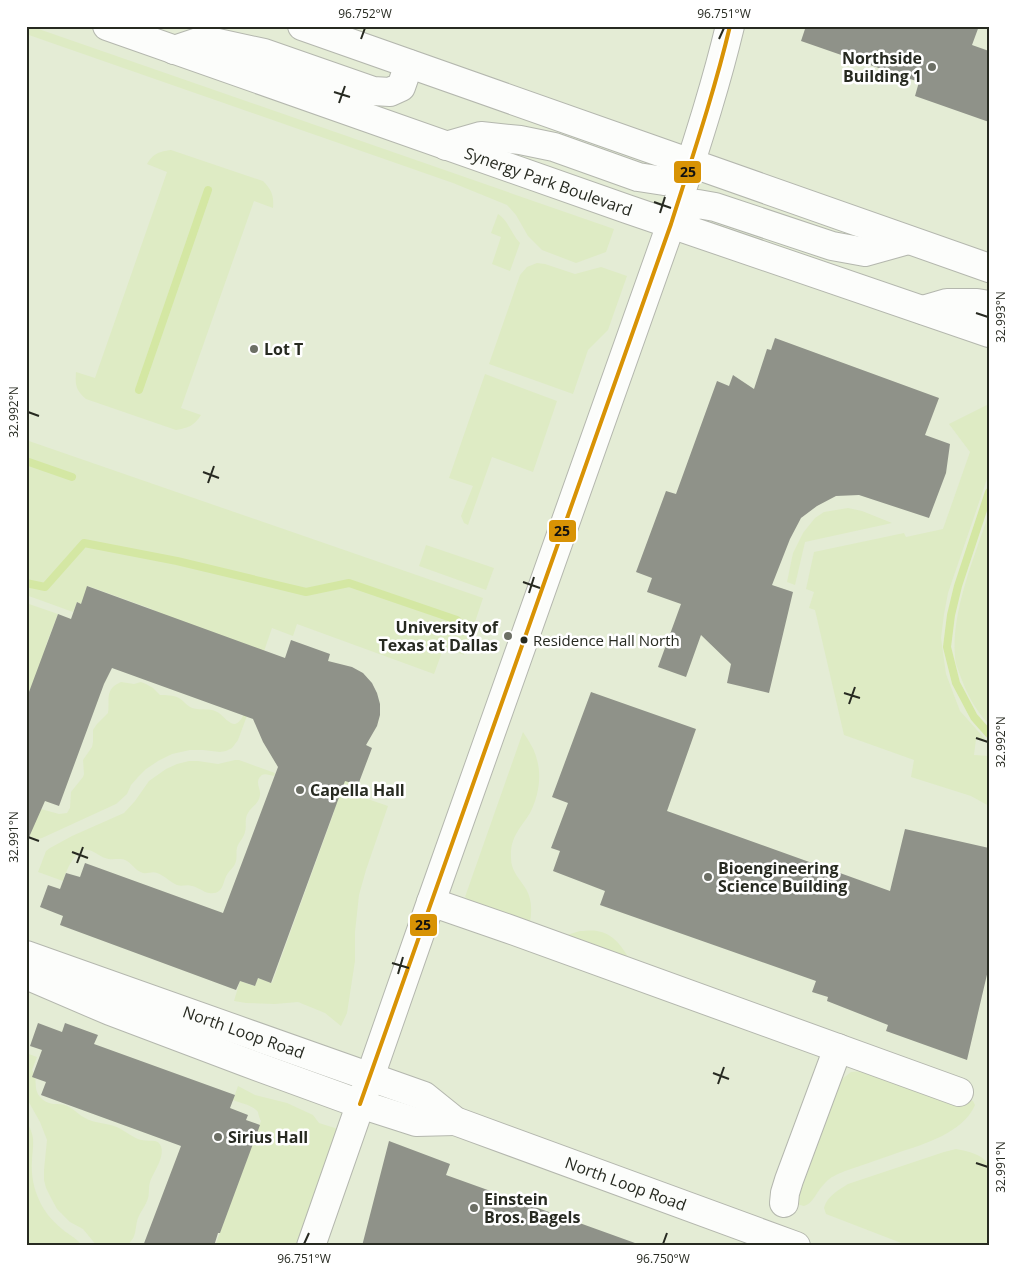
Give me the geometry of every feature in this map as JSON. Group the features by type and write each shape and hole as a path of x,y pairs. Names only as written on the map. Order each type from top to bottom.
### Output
{"street":[{"name":"Synergy Park Boulevard","path":"107,26 446,146 989,333"},
{"path":"302,26 989,268"},
{"path":"311,1246 671,224 720,70 730,26"},
{"path":"174,50 204,40 264,53 373,91 390,92 401,86 409,64"},
{"path":"446,146 481,136 520,140 554,147 638,177 664,181 680,173 691,163"},
{"path":"671,224 682,212 698,204 715,207 832,246 865,252 908,240"},
{"path":"922,310 947,303 977,302 989,305"},
{"path":"431,902 959,1092"},
{"name":"North Loop Road","path":"26,955 424,1096 455,1121 796,1246"},
{"name":"North Loop Road","path":"26,975 128,1018 360,1104 416,1122 455,1121"},
{"path":"784,1203 789,1180 838,1048"}],"shaded area":[{"name":"University of Texas at Dallas","path":"26,26 989,26 989,1246 26,1246"}],"green space":[{"path":"26,26 614,229 606,252 576,263 542,250 528,236 516,215 507,205 453,183 26,34"},
{"path":"171,150 263,181 273,197 273,208 254,201 181,408 201,415 190,426 176,430 86,399 78,390 76,381 76,372 95,378 167,172 147,164 157,154"},
{"path":"498,214 505,220 520,243 510,271 492,264 501,237 491,233"},
{"path":"537,263 575,274 601,267 627,276 608,330 588,350 573,394 489,364 520,275 527,267"},
{"path":"485,374 557,401 533,472 492,457 468,525 464,523 461,516 473,486 449,478"},
{"path":"989,404 989,473 948,593 941,638 946,674 960,711 985,739 976,739 974,755 989,756 989,806 971,796 911,777 914,760 844,735 815,610 809,608 814,592 806,589 814,552 904,533 906,537 943,529 970,452 949,424"},
{"path":"26,440 483,598 464,655 444,647 434,674 297,624 293,636 272,628 261,660 149,608 88,586 81,604 77,602 73,612 26,595"},
{"path":"848,508 862,511 892,523 805,542 795,585 787,582 793,553 803,533 815,518 824,512"},
{"path":"989,513 989,724 976,707 963,682 956,662 955,639 960,603 965,584"},
{"path":"426,545 494,568 486,590 419,566"},
{"path":"26,603 58,614 46,645 63,651 26,700"},
{"path":"121,682 134,684 141,682 153,688 160,695 179,698 192,708 216,711 233,724 241,719 245,712 248,713 238,740 232,748 220,752 190,750 172,754 146,769 131,785 127,794 116,804 42,838 37,839 26,835 41,809 59,814 67,813 70,808 71,792 84,774 83,760 92,747 93,730 108,713 110,691"},
{"path":"523,732 536,756 539,780 533,807 512,844 511,863 529,897 531,909 530,922 465,897"},
{"path":"235,760 275,773 274,776 261,775 259,779 259,798 247,815 244,836 237,847 236,862 218,892 209,893 188,885 177,885 157,873 141,872 125,860 108,859 87,850 76,855 63,881 38,872 46,851 72,836 124,813 149,781 166,769 189,761 218,764"},
{"path":"337,777 358,785 356,795 388,806 359,895 355,932 355,961 347,1013 341,1026 325,1013 298,1002 275,1004 234,1001 240,981 254,986 258,978 272,983 334,812"},
{"path":"580,931 595,931 607,934 619,944 628,957 567,935"},
{"path":"26,1053 37,1057 32,1070 38,1095 45,1101 52,1104 66,1105 88,1120 117,1127 138,1139 159,1143 162,1152 161,1158 150,1182 148,1199 138,1218 135,1232 128,1246 97,1246 83,1229 70,1222 57,1209 50,1196 44,1180 47,1140 40,1122 26,1097"},
{"path":"863,1071 958,1096 973,1101 975,1105 962,1123 942,1136 832,1177 807,1204 804,1206 796,1204 841,1080 851,1072"},
{"path":"238,1086 255,1095 287,1103 313,1115 319,1123 338,1129 296,1246 215,1246 261,1121 256,1110 233,1100"},
{"path":"26,1121 33,1136 32,1174 39,1200 44,1210 54,1222 82,1246 26,1246"},
{"path":"956,1149 978,1155 989,1165 989,1246 909,1246 826,1214 824,1208 828,1200 848,1184"}],"building":[{"name":"Northside Building 1","path":"806,26 979,26 972,45 989,51 989,122 915,96 919,82 801,41"},
{"path":"775,338 939,398 925,435 950,444 946,473 929,518 859,495 836,496 817,506 801,518 790,539 772,585 793,592 769,693 727,683 731,664 701,635 686,677 658,667 681,604 647,592 652,578 636,572 666,491 676,494 717,381 729,386 733,375 754,389 767,349 771,350"},
{"name":"Capella Hall","path":"87,586 285,658 291,640 330,654 328,661 352,667 363,673 372,683 377,693 380,715 377,726 366,745 372,748 358,785 345,781 271,983 258,978 255,986 240,981 236,990 60,925 63,916 40,907 48,885 60,889 66,873 80,877 85,863 223,913 278,767 263,742 253,719 112,668 104,684 59,806 45,801 26,844 26,700 58,614 71,619 77,602 81,604"},
{"name":"Bioengineering Science Building","path":"591,692 696,729 667,811 890,891 905,829 989,848 989,966 967,1060 886,1031 888,1025 827,1001 828,997 812,992 816,981 600,905 605,891 553,871 560,851 551,848 568,803 552,797"},
{"name":"Sirius Hall","path":"38,1023 62,1032 65,1023 98,1035 94,1044 235,1095 230,1108 248,1115 246,1120 260,1125 214,1246 143,1246 181,1146 41,1095 46,1082 32,1077 42,1050 30,1046"},
{"path":"389,1141 450,1164 446,1175 635,1243 635,1246 362,1246"}],"waterway":[{"path":"139,390 208,190"},
{"path":"26,461 72,477"},
{"path":"989,492 958,586 951,615 947,647 956,683 974,717 989,734"},
{"path":"26,583 45,587 84,543 177,561 306,592 349,583 457,620"}],"transit line":[{"name":"25","path":"360,1104 671,224 710,101 730,26"}],"place":[{"name":"Northside Building 1","path":"932,67"},
{"name":"Lot T","path":"254,349"},
{"name":"University of Texas at Dallas","path":"508,636"},
{"name":"Residence Hall North","path":"524,640"},
{"name":"Capella Hall","path":"300,790"},
{"name":"Bioengineering Science Building","path":"708,877"},
{"name":"Sirius Hall","path":"218,1137"},
{"name":"Einstein Bros. Bagels","path":"474,1208"}]}
